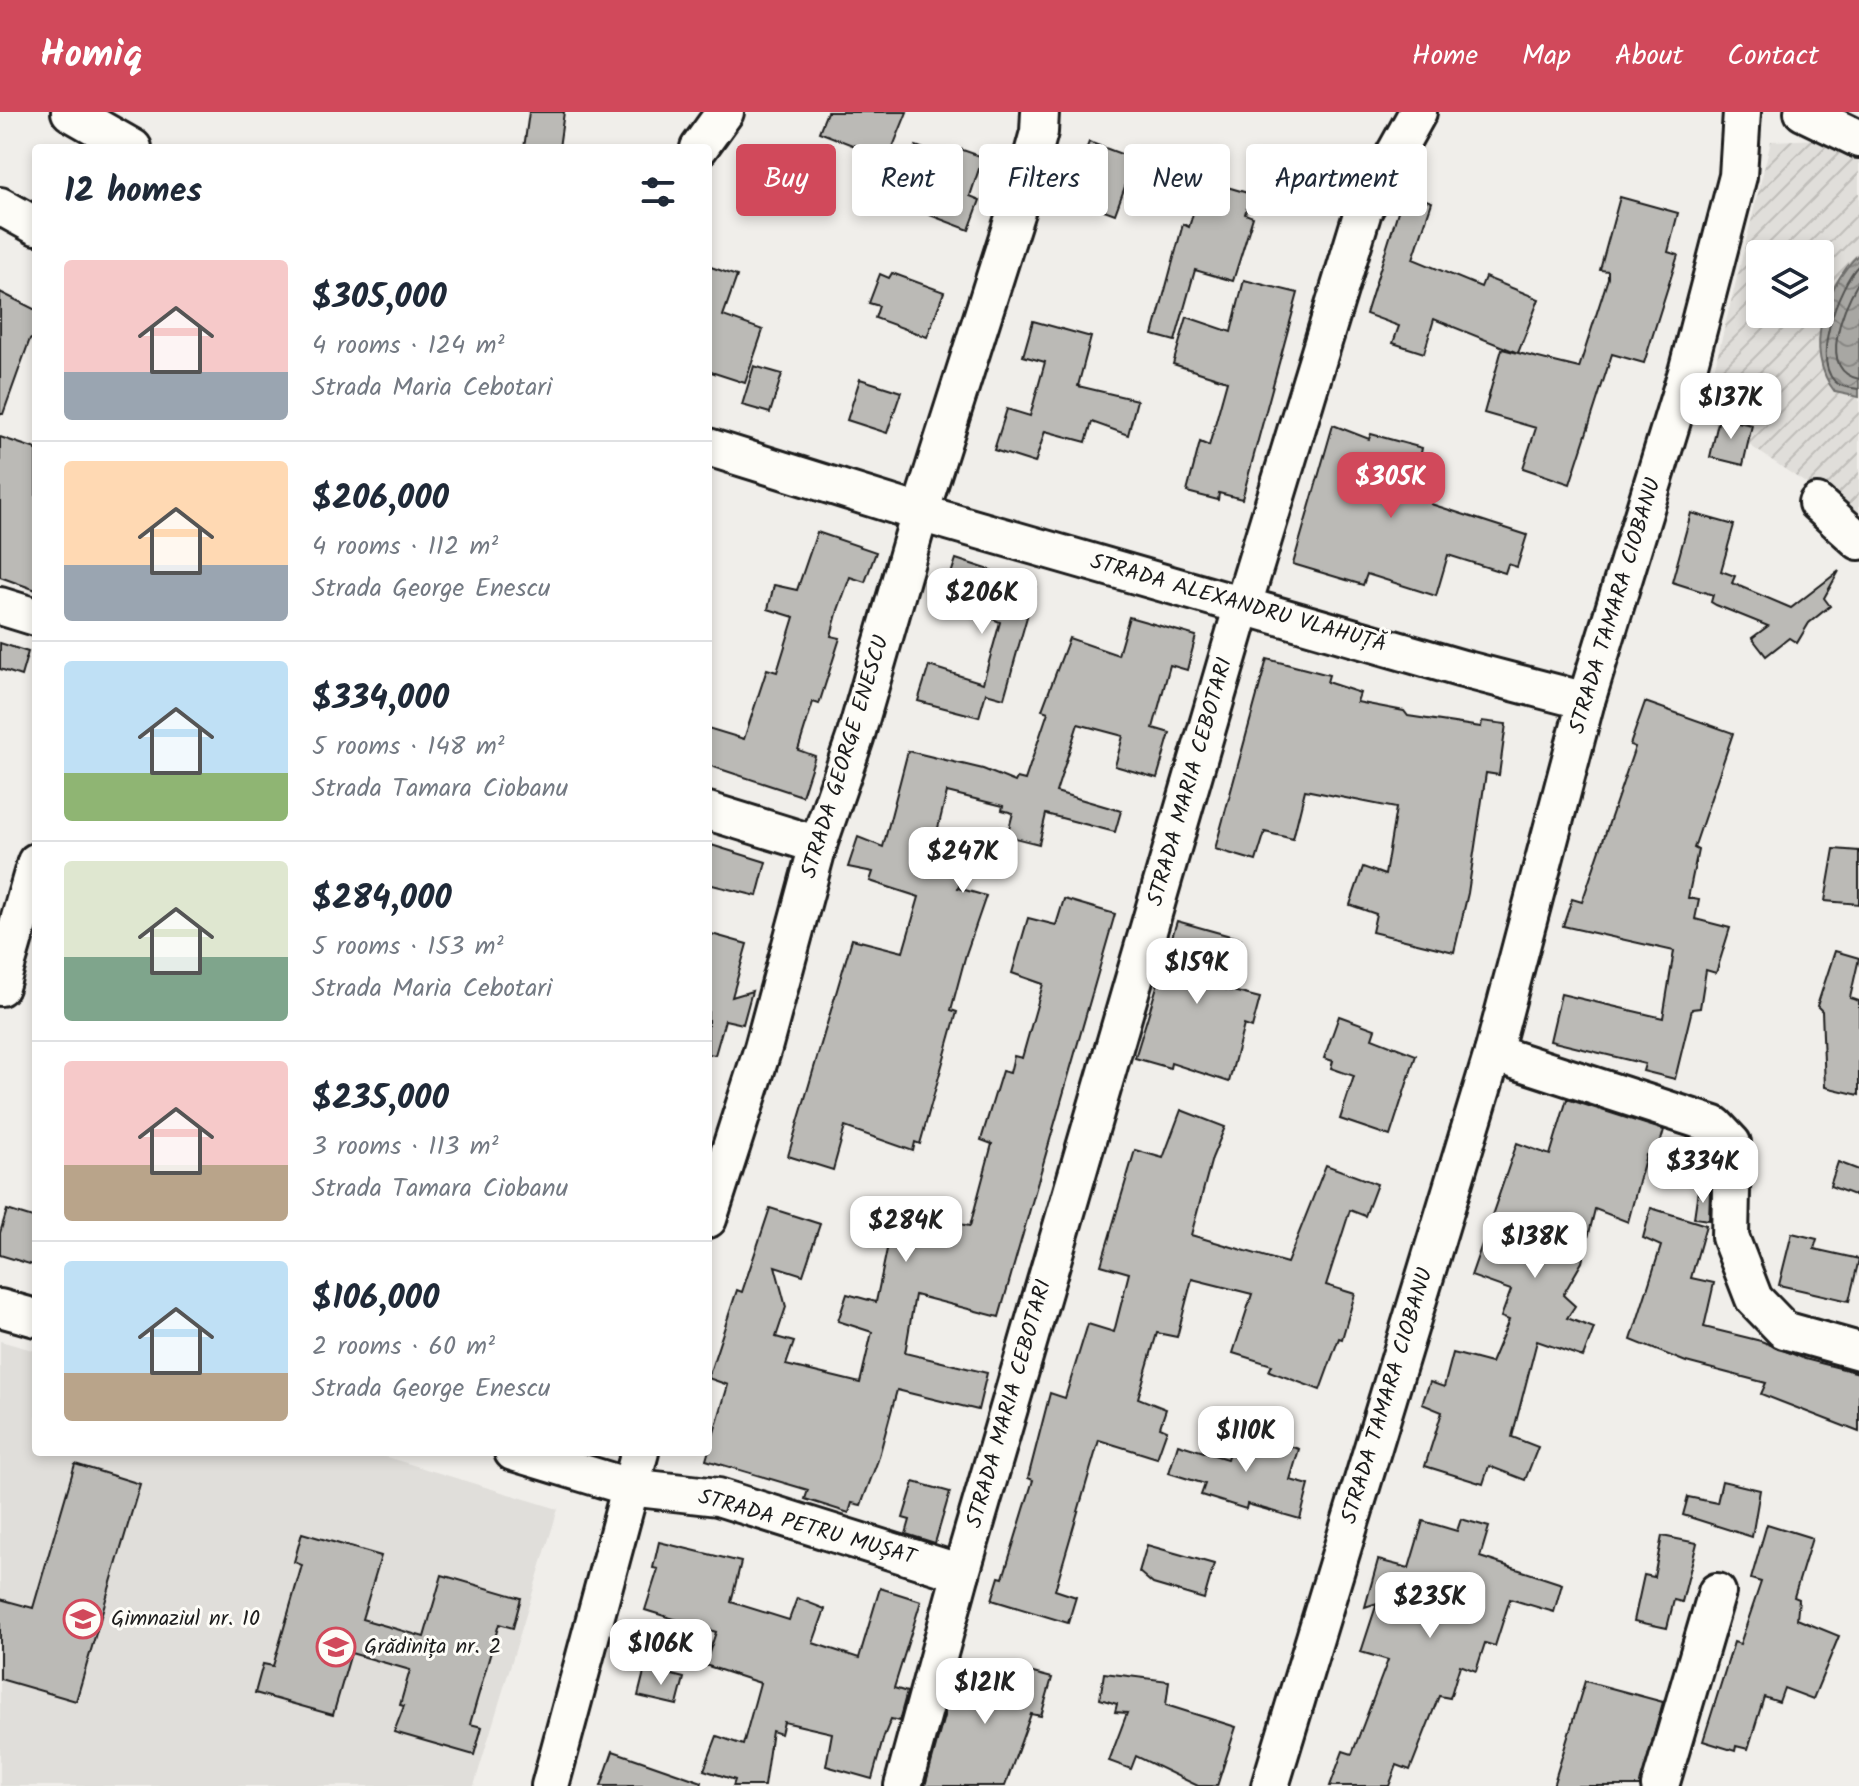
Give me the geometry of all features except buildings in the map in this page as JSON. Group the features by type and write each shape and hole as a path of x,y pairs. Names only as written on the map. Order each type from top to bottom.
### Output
{"street":[{"path":"70,112 126,144"},
{"path":"702,144 725,112"},
{"name":"STRADA GEORGE ENESCU","path":"712,1195 717,1164 763,1048 818,845 855,738 920,513 1025,183 1039,132 1040,112"},
{"name":"STRADA MARIA CEBOTARI","path":"903,1786 961,1573 1243,605 1363,211 1418,112"},
{"name":"STRADA TAMARA CIOBANU","path":"1270,1786 1493,1053 1586,701 1687,372 1738,176 1742,112"},
{"path":"1803,112 1859,139"},
{"path":"0,206 32,224"},
{"name":"STRADA АLEXANDRU VLAHUȚĂ","path":"712,448 920,513 1463,669 1586,701"},
{"path":"1817,503 1859,541"},
{"path":"0,606 32,616"},
{"path":"712,812 818,845"},
{"path":"11,965 32,878"},
{"path":"1493,1053 1715,1125 1732,1143 1730,1237 1735,1258 1754,1299 1784,1330 1859,1351"},
{"path":"0,1308 32,1317"},
{"name":"STRADA PETRU MUȘAT","path":"526,1456 629,1487 718,1497 961,1573"},
{"path":"550,1786 639,1456"},
{"path":"1660,1786 1717,1592"}],"shaded area":[{"path":"1822,139 1859,160 1859,527 1813,488 1703,414 1746,241 1746,328 1834,328 1834,240 1746,240 1771,141"},
{"name":"Grădinița nr. 2","path":"0,1341 32,1350 32,1456 383,1456 558,1509 474,1786 0,1786"}],"water":[{"path":"1859,254 1859,397 1835,392 1825,376 1820,358 1821,328 1834,328 1834,288"}],"place":[{"name":"Gimnaziul nr. 10","path":"83,1619"},
{"name":"Grădinița nr. 2","path":"336,1647"}]}
